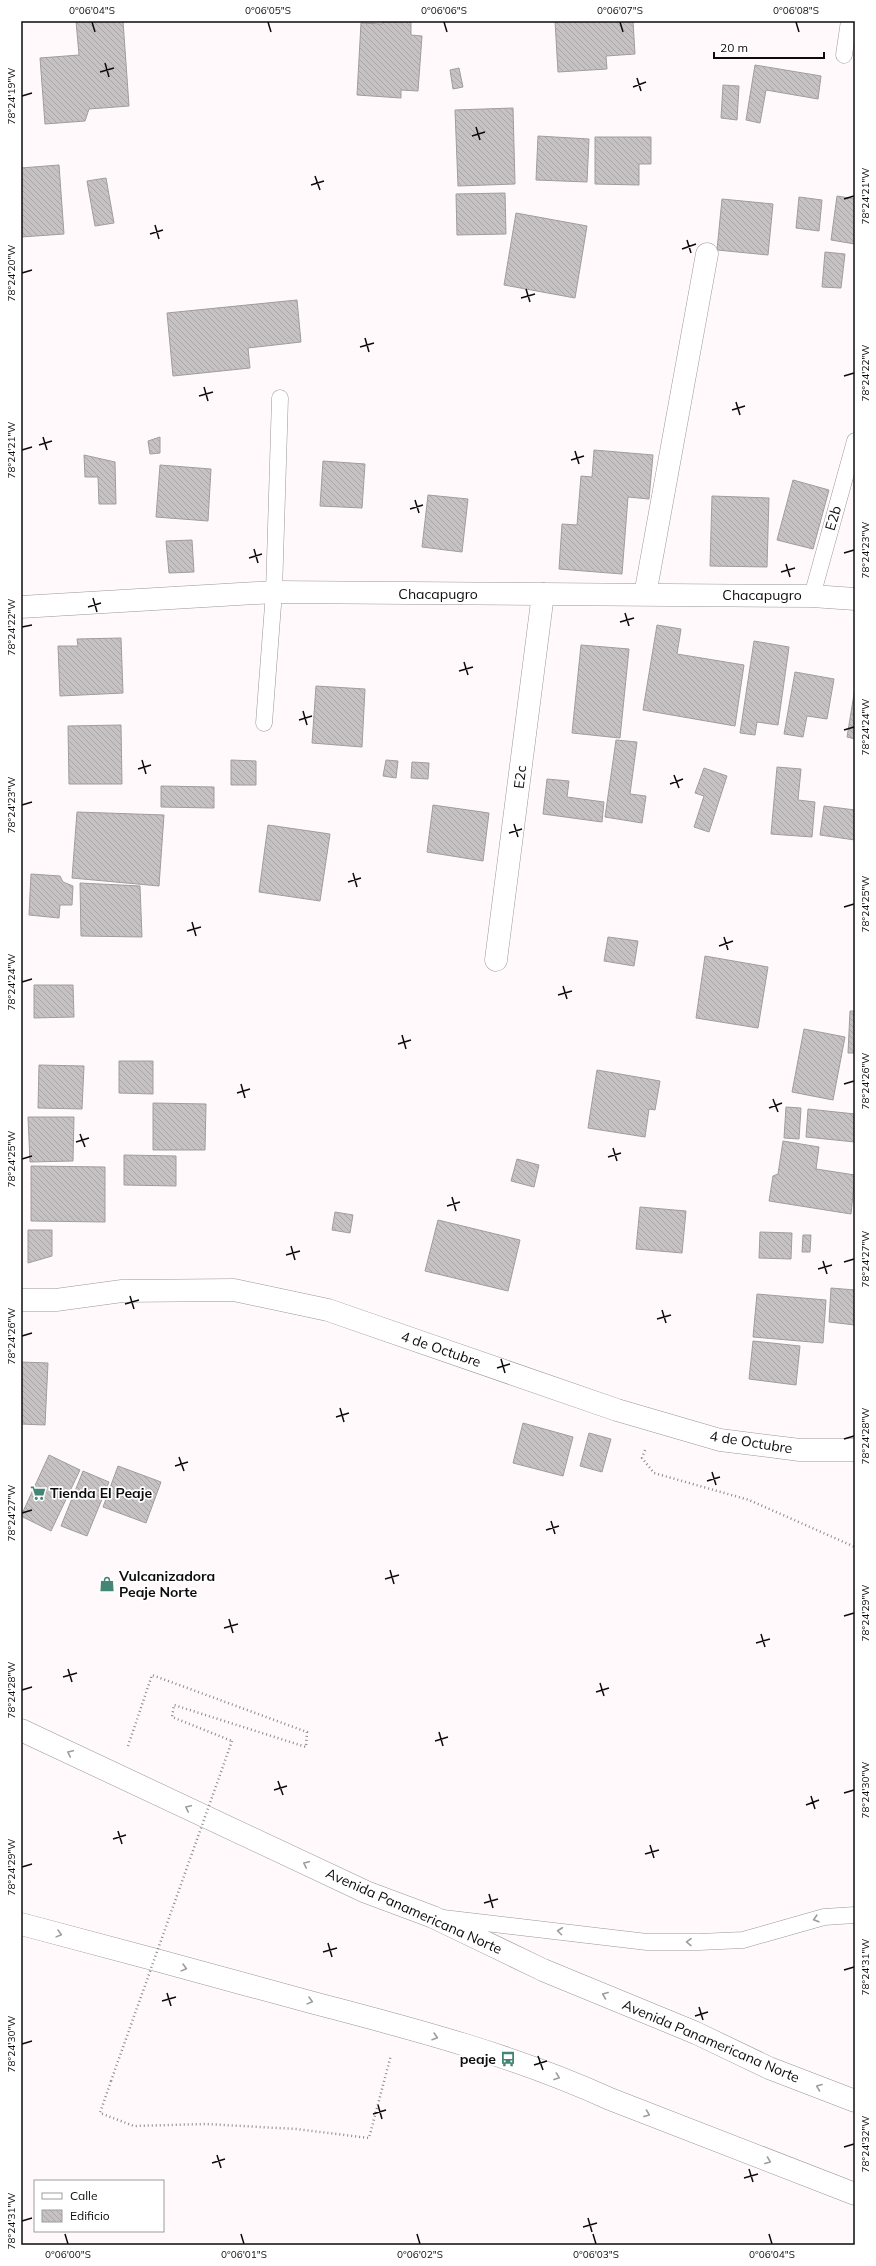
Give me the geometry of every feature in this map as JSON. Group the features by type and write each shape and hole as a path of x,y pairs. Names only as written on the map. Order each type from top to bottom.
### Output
{"main road":[{"path":"645,595 706,254"},
{"name":"Chacapugro","path":"21,607 274,592 812,596 855,599"},
{"name":"E2c","path":"496,960 543,594"},
{"name":"4 de Octubre","path":"21,1300 56,1300 122,1291 234,1290 328,1310 617,1410 720,1440 800,1450 855,1450"},
{"name":"Avenida Panamericana Norte","path":"21,1730 366,1892 433,1916 543,1970 696,2033 769,2068 855,2101"},
{"path":"21,1924 400,2026 508,2060 579,2085 610,2099 855,2194"}],"lane":[{"path":"844,55 849,21"},
{"path":"264,723 274,592 280,398"},
{"name":"E2b","path":"812,596 855,441"},
{"path":"433,1916 647,1942 699,1942 743,1940 824,1917 855,1916"}],"path":[{"path":"658,1421 642,1458 654,1473 749,1500 855,1547"},
{"path":"118,1776 152,1675 308,1732 306,1747 174,1705 172,1716 232,1741 100,2113 134,2126 206,2124 296,2128 369,2138 400,2026"}],"building":[{"path":"76,21 123,21 129,106 89,109 85,121 45,124 40,58 79,55"},
{"path":"383,21 411,21 411,35 422,36 418,91 401,90 401,98 357,95 361,23 382,24"},
{"path":"555,21 633,21 635,54 606,56 607,69 558,72"},
{"path":"755,65 821,76 818,99 766,90 760,123 746,120"},
{"path":"459,68 463,87 453,89 450,70"},
{"path":"723,85 739,86 737,120 721,118"},
{"path":"513,108 515,184 458,186 455,110"},
{"path":"538,136 589,139 587,182 536,180"},
{"path":"595,137 651,137 651,164 639,164 639,185 595,184"},
{"path":"59,165 64,234 21,237 21,168"},
{"path":"106,178 114,223 95,226 87,181"},
{"path":"505,193 506,234 457,235 456,194"},
{"path":"837,196 855,199 855,244 831,240"},
{"path":"799,197 822,200 819,231 796,228"},
{"path":"722,199 773,204 768,255 717,250"},
{"path":"516,213 587,226 575,298 504,285"},
{"path":"825,252 845,254 841,288 822,287"},
{"path":"297,300 301,342 248,348 250,368 173,376 167,313"},
{"path":"160,437 160,453 150,454 148,441"},
{"path":"594,450 653,455 649,499 628,497 622,574 559,569 562,524 577,525 581,476 592,477"},
{"path":"84,455 115,462 116,504 99,504 98,477 85,477"},
{"path":"323,461 365,464 362,508 320,506"},
{"path":"160,465 211,469 208,521 156,517"},
{"path":"793,480 829,490 813,549 777,540"},
{"path":"428,495 468,499 462,552 422,547"},
{"path":"712,496 769,498 767,567 710,566"},
{"path":"192,540 194,572 169,573 166,541"},
{"path":"657,625 681,629 677,654 744,665 735,726 643,710"},
{"path":"121,638 123,693 60,696 58,646 78,646 77,639"},
{"path":"754,641 789,647 778,725 757,722 755,735 740,733"},
{"path":"581,645 629,649 620,738 572,733"},
{"path":"795,672 834,679 827,719 807,716 803,737 784,734"},
{"path":"316,686 365,689 362,747 312,743"},
{"path":"855,688 855,739 847,737"},
{"path":"121,725 122,784 69,784 68,726"},
{"path":"616,740 637,742 630,794 646,796 642,823 605,817"},
{"path":"231,760 256,761 256,785 231,785"},
{"path":"386,760 398,761 396,778 383,776"},
{"path":"412,762 429,763 428,779 411,778"},
{"path":"777,767 801,769 798,800 815,802 812,837 771,834"},
{"path":"704,768 727,776 709,832 694,827 704,796 695,793"},
{"path":"547,779 569,781 567,797 604,802 602,822 543,814"},
{"path":"161,786 214,787 214,808 161,807"},
{"path":"433,805 489,813 483,861 427,852"},
{"path":"824,806 855,810 855,840 820,835"},
{"path":"77,812 164,815 159,886 72,878"},
{"path":"268,825 330,834 320,901 259,892"},
{"path":"31,874 60,876 63,882 73,886 72,905 60,905 59,918 29,915"},
{"path":"80,883 140,886 142,937 81,936"},
{"path":"608,937 638,941 634,966 604,961"},
{"path":"705,956 768,967 758,1028 696,1018"},
{"path":"34,985 73,985 74,1017 34,1018"},
{"path":"850,1011 855,1011 855,1053 848,1053"},
{"path":"804,1029 845,1037 833,1100 792,1092"},
{"path":"119,1061 153,1061 153,1094 119,1093"},
{"path":"39,1065 84,1066 82,1109 38,1108"},
{"path":"597,1070 660,1081 655,1110 649,1109 645,1137 588,1128"},
{"path":"153,1103 206,1104 205,1150 153,1150"},
{"path":"786,1107 801,1108 799,1139 784,1138"},
{"path":"808,1109 855,1114 855,1142 806,1137"},
{"path":"28,1117 74,1117 73,1161 30,1162"},
{"path":"783,1141 819,1147 816,1169 855,1175 851,1214 769,1201 773,1176 778,1174"},
{"path":"124,1155 176,1156 176,1186 124,1185"},
{"path":"517,1159 539,1165 534,1187 511,1181"},
{"path":"31,1166 105,1167 105,1222 31,1221"},
{"path":"640,1207 686,1211 682,1253 636,1249"},
{"path":"335,1212 353,1215 350,1233 332,1230"},
{"path":"438,1220 520,1240 508,1291 425,1271"},
{"path":"28,1230 52,1230 52,1256 28,1263"},
{"path":"760,1232 792,1233 791,1259 759,1258"},
{"path":"803,1235 811,1235 810,1252 802,1252"},
{"path":"831,1288 855,1290 855,1325 829,1322"},
{"path":"757,1294 826,1300 823,1343 753,1337"},
{"path":"753,1341 800,1346 796,1385 749,1379"},
{"path":"21,1362 48,1363 45,1425 21,1424"},
{"path":"523,1423 573,1437 563,1476 513,1463"},
{"path":"589,1433 611,1439 602,1472 580,1466"},
{"path":"49,1455 80,1470 51,1531 21,1516"},
{"path":"118,1466 161,1482 146,1523 103,1507"},
{"path":"83,1471 109,1482 87,1536 61,1526"}],"place":[{"name":"Tienda El Peaje","path":"38,1493"},
{"name":"Vulcanizadora Peaje Norte","path":"107,1584"},
{"name":"peaje","path":"508,2059"}]}
